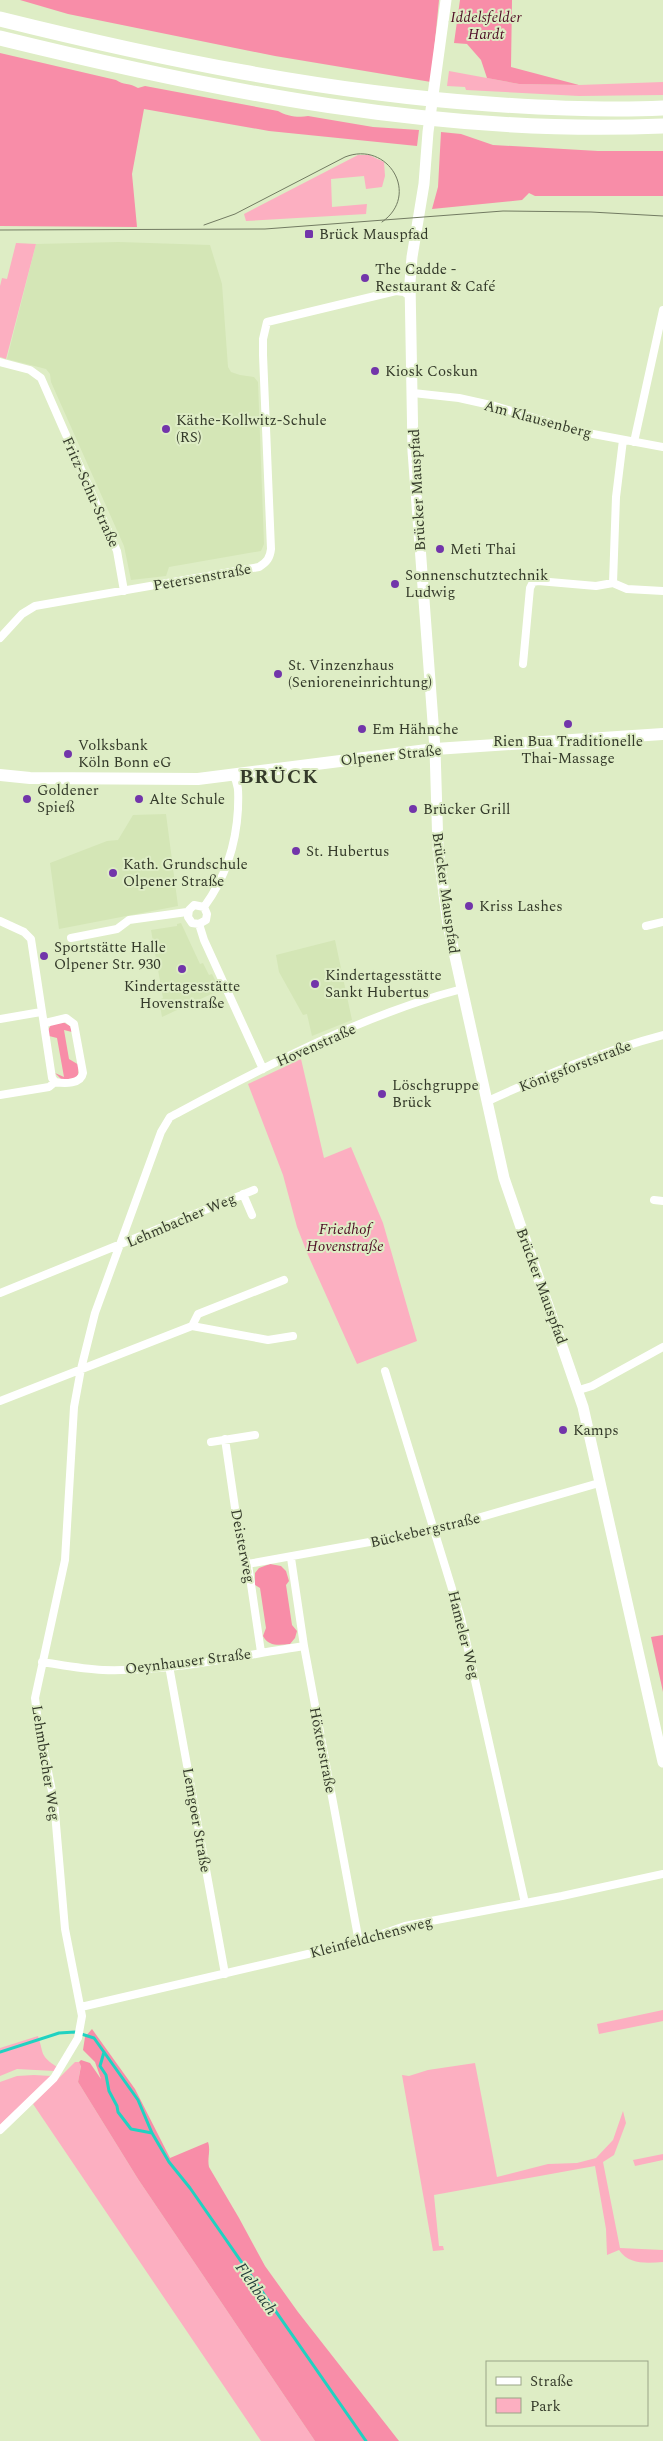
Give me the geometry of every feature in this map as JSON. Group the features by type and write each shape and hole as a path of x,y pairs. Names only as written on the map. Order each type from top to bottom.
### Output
{"highway":[{"path":"0,19 184,62 270,77 402,96 541,107 663,108"},
{"path":"0,38 181,80 266,95 399,114 462,121 539,125 663,126"}],"main road":[{"name":"Brücker Mauspfad","path":"446,0 428,132 424,184 412,257 410,297 413,451 435,749 438,848 447,918 506,1185 579,1390 663,1762"},
{"name":"Olpener Straße","path":"0,775 30,778 198,779 435,749 663,734"}],"street":[{"name":"Petersenstraße","path":"0,638 22,614 35,606 258,567 270,557 270,500 263,355 263,339 267,322 396,291 404,292 410,297"},
{"path":"634,442 663,310"},
{"name":"Fritz-Schu-Straße","path":"0,362 37,373 49,396 117,551 124,590"},
{"name":"Am Klausenberg","path":"413,393 460,398 495,406 577,430 663,447"},
{"path":"613,583 616,497 623,440"},
{"path":"523,664 530,588 533,582 596,586 613,583 627,589 663,591"},
{"path":"204,907 215,891 230,859 237,821 238,800 238,784 233,775"},
{"path":"71,938 117,929 129,920 188,912 194,905 204,907 207,911 207,918 199,924"},
{"name":"Hovenstraße","path":"188,912 190,921 199,924 204,940 263,1069 328,1038 425,1000 462,988"},
{"path":"0,921 24,932 31,939 52,1078 55,1082"},
{"path":"646,926 663,922"},
{"path":"0,1019 41,1012"},
{"path":"0,1095 49,1087 55,1082 78,1081 82,1078 84,1073 74,1024 66,1018 45,1023"},
{"name":"Königsforststraße","path":"488,1101 565,1066 663,1035"},
{"name":"Lehmbacher Weg","path":"0,2130 51,2082 78,2038 80,2029 81,2006 65,1929 54,1801 35,1698 66,1560 74,1407 94,1313 161,1132 170,1117 263,1069"},
{"name":"Lehmbacher Weg","path":"0,1293 254,1190"},
{"name":"Lehmbacher Weg","path":"243,1194 252,1215"},
{"path":"654,1200 663,1201"},
{"path":"192,1326 198,1314 284,1280"},
{"path":"0,1401 192,1326 268,1340 293,1336"},
{"path":"579,1390 592,1386 663,1347"},
{"name":"Hameler Weg","path":"384,1371 436,1530 461,1618 525,1903"},
{"path":"211,1442 255,1435"},
{"name":"Deisterweg","path":"225,1440 242,1550 248,1564 261,1652"},
{"name":"Bückebergstraße","path":"248,1564 291,1558 436,1530 599,1483"},
{"name":"Höxterstraße","path":"291,1558 304,1646 359,1942"},
{"name":"Oeynhauser Straße","path":"42,1662 103,1670 169,1666 304,1646"},
{"name":"Lemgoer Straße","path":"169,1666 225,1974"},
{"name":"Kleinfeldchensweg","path":"81,2006 359,1942 405,1926 663,1874"}],"shaded area":[{"name":"Käthe-Kollwitz-Schule (RS)","path":"119,242 210,245 222,284 228,367 231,372 254,377 258,382 264,544 261,551 169,567 166,576 131,580 124,546 51,382 50,374 46,369 7,359 36,244"},
{"name":"Kath. Grundschule Olpener Straße","path":"166,814 178,906 59,929 50,863 107,841 118,840 133,815"},
{"name":"Kindertagesstätte Hovenstraße","path":"181,923 200,964 203,963 209,975 212,974 220,990 162,1017 159,1000 163,998 151,930 177,926 177,924"},
{"name":"Kindertagesstätte Sankt Hubertus","path":"335,940 352,1020 312,1036 307,1014 303,1015 279,972 276,955"}],"green space":[{"path":"20,0 439,0 431,82 275,56 68,14"},
{"name":"Iddelsfelder Hardt","path":"460,0 512,0 511,67 579,85 519,84 487,78 481,60 467,44 454,43"},
{"path":"0,53 116,80 138,88 145,86 278,111 293,116 308,116 373,127 419,130 417,146 269,131 144,109 132,174 137,227 0,226"},
{"path":"449,71 519,84 579,85 663,82 663,95 579,96 466,90 465,87 447,86"},
{"path":"441,132 461,134 493,145 598,151 663,151 663,196 535,196 529,193 522,200 432,209 438,187"},
{"path":"358,155 369,155 384,162 385,176 382,187 366,189 364,176 331,179 332,207 367,204 366,214 246,221 244,214"},
{"path":"16,243 36,244 6,359 0,357 0,286 2,278 7,279"},
{"path":"63,1022 70,1026 72,1032 64,1030 69,1059 79,1065 78,1075 75,1078 62,1080 55,1073 64,1077 57,1038 49,1036 48,1030 51,1025"},
{"name":"Friedhof Hovenstraße","path":"301,1059 324,1158 351,1147 383,1223 417,1341 357,1364 297,1227 283,1175 248,1084"},
{"path":"270,1564 281,1566 286,1571 289,1581 286,1585 292,1625 297,1631 295,1638 290,1644 271,1644 263,1636 266,1628 260,1588 255,1585 255,1573 259,1568"},
{"path":"663,1635 663,1692 651,1637"},
{"path":"663,2010 663,2021 599,2034 597,2024"},
{"path":"92,2029 135,2089 170,2158 208,2142 209,2167 265,2266 298,2312 399,2441 315,2441 138,2179 78,2082 81,2066 79,2062 81,2060 90,2063 101,2079 95,2062 83,2050 85,2037"},
{"path":"38,2036 45,2056 57,2067 54,2071 17,2069 0,2076 0,2048"},
{"path":"75,2062 79,2062 81,2065 78,2082 138,2179 315,2441 261,2441 33,2104"},
{"path":"475,2063 497,2177 548,2164 577,2163 596,2158 613,2140 623,2111 626,2123 614,2155 603,2162 620,2248 663,2250 663,2262 645,2263 633,2261 619,2250 607,2255 606,2229 595,2166 434,2195 439,2246 443,2246 444,2250 433,2251 402,2075 409,2076 428,2070"},
{"path":"17,2076 51,2076 0,2125 0,2082"},
{"path":"663,2154 663,2160 635,2166 633,2160"}],"waterway":[{"name":"Flehbach","path":"0,2052 59,2033 75,2032 94,2038 138,2100 152,2133 169,2162 190,2188 366,2441"},
{"name":"Flehbach","path":"104,2052 100,2066 106,2075 109,2091 118,2112 131,2129 152,2133"}],"tram line":[{"path":"204,225 235,214 345,157 361,154 374,156 386,163 394,173 399,185 399,198 393,211 382,222"},
{"path":"0,230 265,229 503,211 591,212 663,216"}],"place":[{"name":"Brück Mauspfad","path":"309,234"},
{"name":"The Cadde - Restaurant & Café","path":"365,278"},
{"name":"Kiosk Coskun","path":"375,371"},
{"name":"Käthe-Kollwitz-Schule (RS)","path":"166,429"},
{"name":"Meti Thai","path":"440,549"},
{"name":"Sonnenschutztechnik Ludwig","path":"395,584"},
{"name":"St. Vinzenzhaus (Senioreneinrichtung)","path":"278,674"},
{"name":"Rien Bua Traditionelle Thai-Massage","path":"568,724"},
{"name":"Em Hähnche","path":"362,729"},
{"name":"Volksbank Köln Bonn eG","path":"68,754"},
{"name":"Goldener Spieß","path":"27,799"},
{"name":"Alte Schule","path":"139,799"},
{"name":"Brücker Grill","path":"413,809"},
{"name":"St. Hubertus","path":"296,851"},
{"name":"Kath. Grundschule Olpener Straße","path":"113,873"},
{"name":"Kriss Lashes","path":"469,906"},
{"name":"Sportstätte Halle Olpener Str. 930","path":"44,956"},
{"name":"Kindertagesstätte Hovenstraße","path":"182,969"},
{"name":"Kindertagesstätte Sankt Hubertus","path":"315,984"},
{"name":"Löschgruppe Brück","path":"382,1094"},
{"name":"Kamps","path":"563,1430"}],"district":[{"name":"BRÜCK","path":"279,776"}]}
